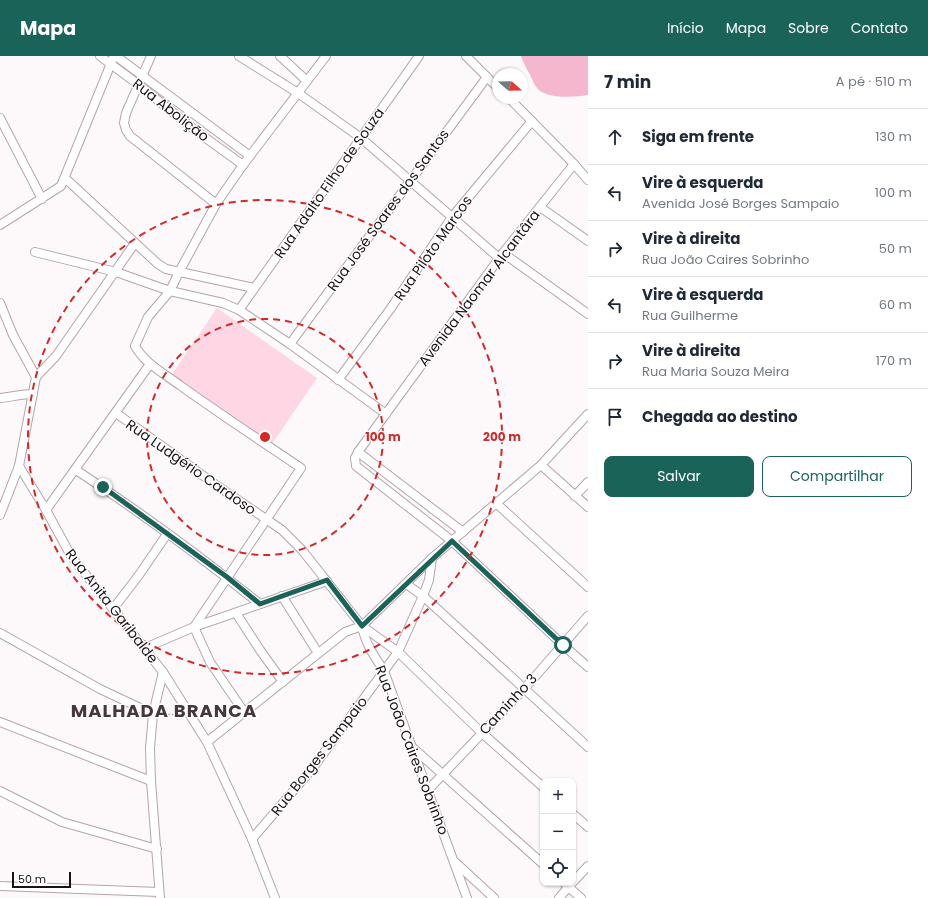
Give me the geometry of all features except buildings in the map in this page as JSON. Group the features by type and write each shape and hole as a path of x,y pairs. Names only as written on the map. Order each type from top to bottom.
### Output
{"street":[{"name":"Rua Abolição","path":"100,56 113,59 144,76 250,156"},
{"path":"151,56 144,76 126,113 124,123 126,130 130,136 216,204"},
{"path":"239,56 298,93 361,138 452,217 501,256 588,314"},
{"path":"280,56 308,81"},
{"path":"194,627 301,468 150,364 139,353 135,346 148,317 170,291 216,204 242,165 326,56"},
{"name":"Rua Adalto Filho de Souza","path":"239,310 419,56"},
{"path":"466,56 492,82"},
{"name":"Rua Abolição","path":"113,59 139,85 196,131 242,165"},
{"path":"0,222 42,199 61,186 113,59"},
{"name":"Rua José Soares dos Santos","path":"290,344 487,77"},
{"path":"515,104 588,180"},
{"path":"0,118 42,199"},
{"name":"Rua Piloto Marcos","path":"338,380 391,308 452,217 532,121"},
{"name":"Avenida Naomar Alcantâra","path":"358,452 501,256 574,164"},
{"path":"65,178 135,244 166,269 254,288"},
{"path":"540,206 588,241"},
{"path":"0,515 19,466 36,377 56,356 135,244"},
{"path":"35,252 116,272 170,291 223,303 239,310 290,344 386,414"},
{"path":"0,303 13,335 36,377"},
{"path":"46,510 116,414 150,364"},
{"path":"0,398 13,397 21,394 33,394"},
{"name":"Rua Ludgério Cardoso","path":"116,414 267,520"},
{"path":"207,742 345,632 362,626 432,558 541,465 588,414"},
{"path":"463,532 358,452 355,458 356,466 452,541 563,645 588,666"},
{"path":"541,465 588,507"},
{"name":"Rua Anita Garibalde","path":"19,466 46,510 71,556 163,672 153,714 150,748 151,781 160,895"},
{"path":"76,470 103,487 227,577 260,604"},
{"path":"575,496 588,482"},
{"path":"496,504 588,587"},
{"name":"Rua João Caires Sobrinho","path":"267,520 282,530 302,550 362,626 364,637 372,653 384,671 427,791 456,863 467,898"},
{"path":"113,609 140,575 167,534"},
{"name":"Rua Borges Sampaio","path":"252,839 312,769 398,652 429,580 432,558"},
{"path":"145,648 194,627 327,580"},
{"path":"406,584 423,596 588,747"},
{"path":"282,596 318,653"},
{"path":"236,613 283,682"},
{"name":"Caminho 3","path":"427,791 525,688 588,616"},
{"path":"362,626 398,652 482,732 540,784"},
{"path":"194,627 210,662 244,712"},
{"path":"0,633 100,688 153,714"},
{"path":"163,672 207,742 252,839 275,898"},
{"path":"0,722 151,781"},
{"path":"410,745 540,861"},
{"path":"0,791 62,822 157,849"},
{"path":"576,817 588,827"},
{"path":"456,863 494,898"},
{"path":"576,877 588,866"},
{"path":"0,886 160,895"},
{"path":"559,898 568,886"},
{"path":"571,886 581,898"}],"path":[{"path":"153,714 190,715"}],"shaded area":[{"path":"521,56 588,56 588,95 562,97 543,93 536,86 528,68"},
{"path":"217,308 317,378 272,444 172,374"}],"district":[{"name":"MALHADA BRANCA","path":"164,711"}],"route":[{"path":"103,487 227,577 260,604 327,580 362,626 432,558 452,541 563,645"}]}
